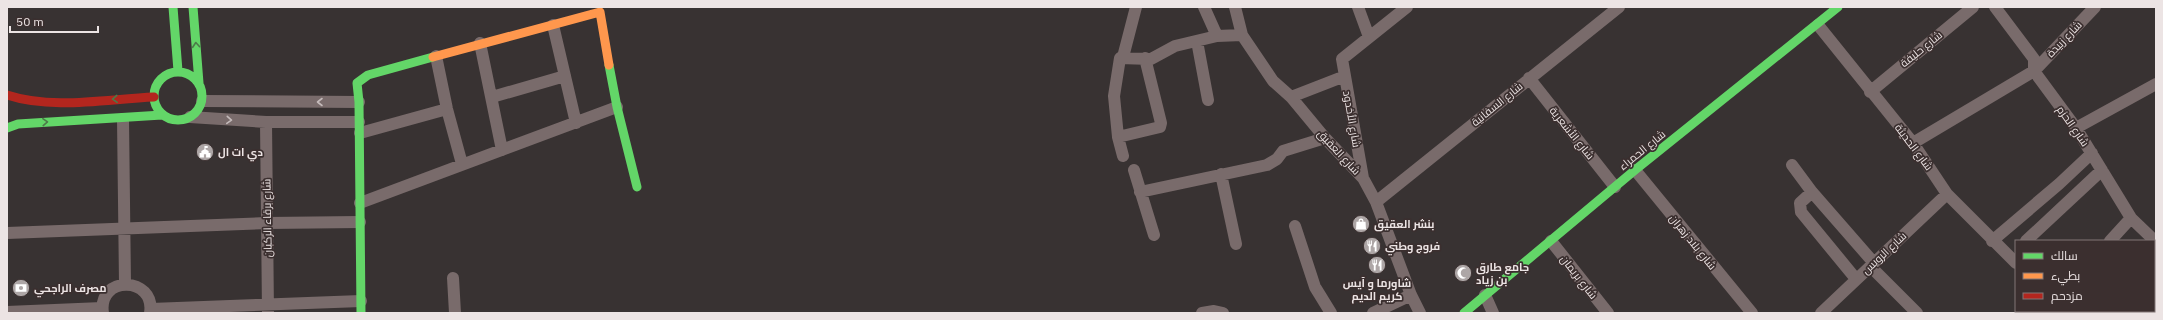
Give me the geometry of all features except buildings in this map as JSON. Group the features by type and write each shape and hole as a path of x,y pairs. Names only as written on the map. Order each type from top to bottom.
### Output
{"street":[{"path":"174,7 178,71"},
{"path":"190,117 196,113 202,101 199,83 193,7"},
{"path":"1124,57 1136,7"},
{"path":"1204,7 1217,36"},
{"name":"شارع العقيق","path":"1235,7 1242,35 1273,81 1290,97 1325,138 1363,178 1376,202 1411,294 1420,313"},
{"path":"1358,7 1369,37 1408,7"},
{"name":"شارع السفانية","path":"1376,202 1528,78 1619,7"},
{"name":"شارع الحمراء","path":"1464,313 1635,170 1818,25 1838,7"},
{"name":"شارع حليفة","path":"1870,92 1973,7"},
{"name":"شارع الحزم","path":"1995,7 2034,59 2034,71 2076,128 2131,218 2154,240"},
{"name":"شارع زبيدة","path":"1913,143 2034,71 2095,7"},
{"path":"7,312 102,311 106,295 111,289 125,284 133,285 146,294 150,311 361,307 359,102 357,83 360,79 368,75 436,56 600,12 617,107 636,187"},
{"path":"553,25 576,123"},
{"name":"شارع الحديثة","path":"1818,25 1870,92 1913,143 1947,194 1992,241 2013,257"},
{"path":"1123,156 1118,137 1114,96 1118,61 1124,57 1156,57 1167,49 1217,36 1242,35"},
{"name":"شارع الأخدود","path":"1363,178 1342,59 1369,37"},
{"path":"1197,41 1208,100"},
{"path":"480,44 502,150"},
{"path":"436,56 447,109 462,164"},
{"path":"1118,137 1160,127 1161,123 1145,58"},
{"path":"162,115 155,104 154,97 158,82 163,76 178,71 190,74 199,83"},
{"path":"492,97 565,76"},
{"path":"1290,97 1345,76"},
{"name":"شارع الأشعرية","path":"1528,78 1616,187"},
{"path":"2076,128 2156,84"},
{"path":"7,96 14,99 38,102 154,97"},
{"path":"202,101 359,102"},
{"path":"360,203 617,107"},
{"path":"7,128 18,124 123,119 162,115 176,120 190,117 359,127 447,109"},
{"path":"123,119 125,284"},
{"name":"شارع برقاء الركبان","path":"266,122 268,308"},
{"path":"1140,192 1267,164 1278,159 1283,151 1325,138"},
{"path":"1992,241 2059,184 2092,153"},
{"path":"1792,165 1812,192 1872,264 1917,313"},
{"path":"1134,170 1154,235"},
{"name":"شارع بلاد زهران","path":"1635,170 1752,313"},
{"path":"2027,240 2102,170"},
{"path":"1221,174 1236,244"},
{"path":"1812,192 1800,203 1801,212 1856,279"},
{"name":"شارع الرويس","path":"1821,313 1947,194"},
{"path":"2111,240 2131,218"},
{"path":"7,233 125,230 267,223 360,222"},
{"path":"1295,226 1315,287 1331,313"},
{"name":"شارع بريمان","path":"1551,241 1608,313"},
{"path":"454,278 455,313"},
{"path":"1373,313 1411,294"},
{"path":"1485,295 1493,313"},
{"path":"1202,313 1214,311 1223,313"}],"traffic: fast":[{"path":"173,7 178,71"},
{"path":"193,7 199,83"},
{"path":"1464,313 1635,170 1838,7"},
{"path":"361,313 359,102 357,83 368,75 433,57"},
{"path":"609,65 617,107 637,187"},
{"path":"173,72 183,72 192,76 198,82 202,91 202,96 202,101 198,110 192,116 183,120 173,120 164,116 158,110 154,101 154,91 158,82 164,76 173,72"},
{"path":"7,128 18,124 162,115"}],"traffic: slow":[{"path":"433,57 600,12 609,65"}],"traffic: jam":[{"path":"7,95 43,102 61,103 154,97"}],"place":[{"name":"دي ات ال","path":"205,152"},
{"name":"بنشر العقيق","path":"1361,224"},
{"name":"فروج وطني","path":"1372,246"},
{"name":"شاورما و آيس كريم الديم","path":"1377,265"},
{"name":"جامع طارق بن زياد","path":"1463,273"},
{"name":"مصرف الراجحي","path":"21,288"}]}
